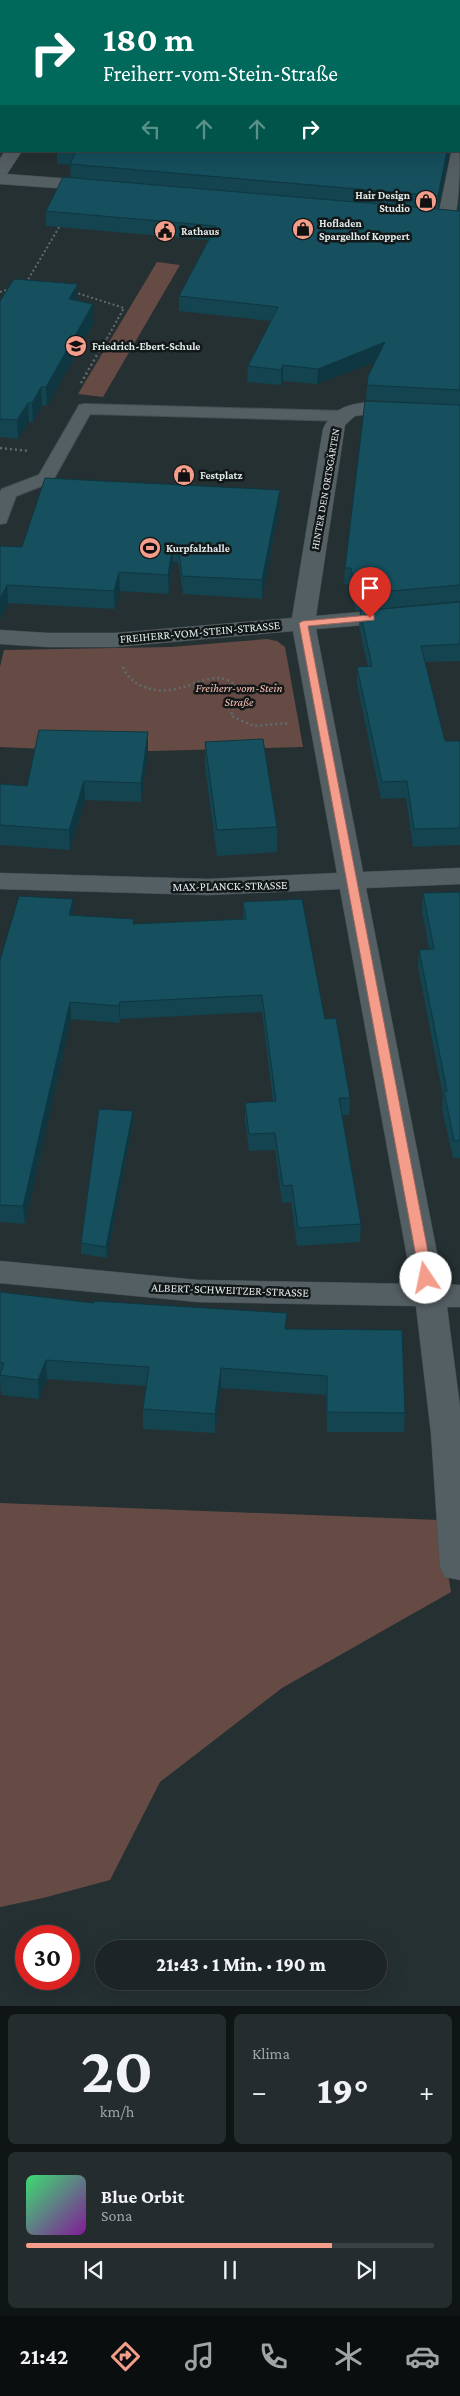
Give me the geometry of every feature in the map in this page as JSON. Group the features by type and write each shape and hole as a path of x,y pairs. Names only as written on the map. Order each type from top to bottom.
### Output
{"street":[{"path":"0,189 14,152"},
{"path":"446,217 460,152"},
{"path":"5,177 117,187"},
{"name":"HINTER DEN ORTSGÄRTEN","path":"457,1567 447,1433 430,1297 303,623 333,429 337,421 349,412 367,409 460,413"},
{"name":"FREIHERR-VOM-STEIN-STRASSE","path":"0,637 48,640 116,640 460,610"},
{"name":"MAX-PLANCK-STRASSE","path":"0,881 160,887 259,886 460,876"},
{"name":"ALBERT-SCHWEITZER-STRASSE","path":"0,1272 198,1291 430,1297 460,1296"}],"lane":[{"path":"0,519 8,493 46,478 85,409 343,416"}],"path":[{"path":"34,287 24,286 84,185"},
{"path":"0,292 16,288"},
{"path":"72,291 124,308 71,400 85,409"},
{"path":"116,640 125,675 134,684 156,690 178,689 216,677 229,680 239,688 240,695 232,709 231,716 248,726 261,728 286,723 322,721"}],"green space":[{"path":"157,262 180,265 103,397 78,394"},
{"name":"Freiherr-vom-Stein Straße","path":"267,639 277,641 285,647 303,747 114,752 0,747 0,667 4,650 171,647"},
{"path":"0,1503 439,1520 451,1592 282,1688 160,1782 110,1880 43,1898 0,1907"}],"building":[{"path":"76,152 447,152 438,196 70,164"},
{"path":"63,177 460,211 460,390 367,385 368,376 385,342 318,369 283,365 281,370 248,366 278,307 179,296 216,226 46,211"},
{"path":"14,279 78,284 69,299 93,304 46,387 41,387 32,403 28,403 17,420 0,419 0,301"},
{"path":"365,401 460,405 460,585 356,594 351,568 345,568"},
{"name":"Kurpfalzhalle","path":"45,478 280,490 262,580 182,576 178,544 173,544 168,575 119,572 114,591 7,585 0,599 0,546 22,547"},
{"path":"460,602 460,644 421,646 445,741 460,741 460,828 414,829 407,781 382,782 357,667 372,666 360,611"},
{"path":"39,730 148,732 141,783 84,781 69,830 0,825 0,784 27,786"},
{"path":"263,739 277,827 217,830 205,742"},
{"path":"460,892 460,1140 454,1141 444,1091 447,1091 419,950 434,949 423,893"},
{"path":"19,896 73,899 69,915 134,919 133,924 246,919 243,902 302,899 325,1019 336,1018 350,1098 339,1098 361,1224 298,1228 292,1185 283,1186 275,1133 249,1134 245,1103 276,1101 262,995 120,1002 119,1006 70,1002 23,1206 0,1205 0,960"},
{"path":"99,1109 133,1111 106,1247 81,1243"},
{"path":"0,1292 94,1303 94,1301 287,1313 285,1329 402,1330 405,1413 327,1412 327,1376 221,1368 215,1414 143,1409 149,1367 46,1360 38,1380 0,1375 4,1363 0,1362"}],"place":[{"name":"Hair Design Studio","path":"426,201"},
{"name":"Hofladen Spargelhof Koppert","path":"303,229"},
{"name":"Rathaus","path":"165,231"},
{"name":"Friedrich-Ebert-Schule","path":"76,346"},
{"name":"Festplatz","path":"184,475"},
{"name":"Kurpfalzhalle","path":"150,548"}],"route":[{"path":"370,618 303,623 426,1278"}]}
